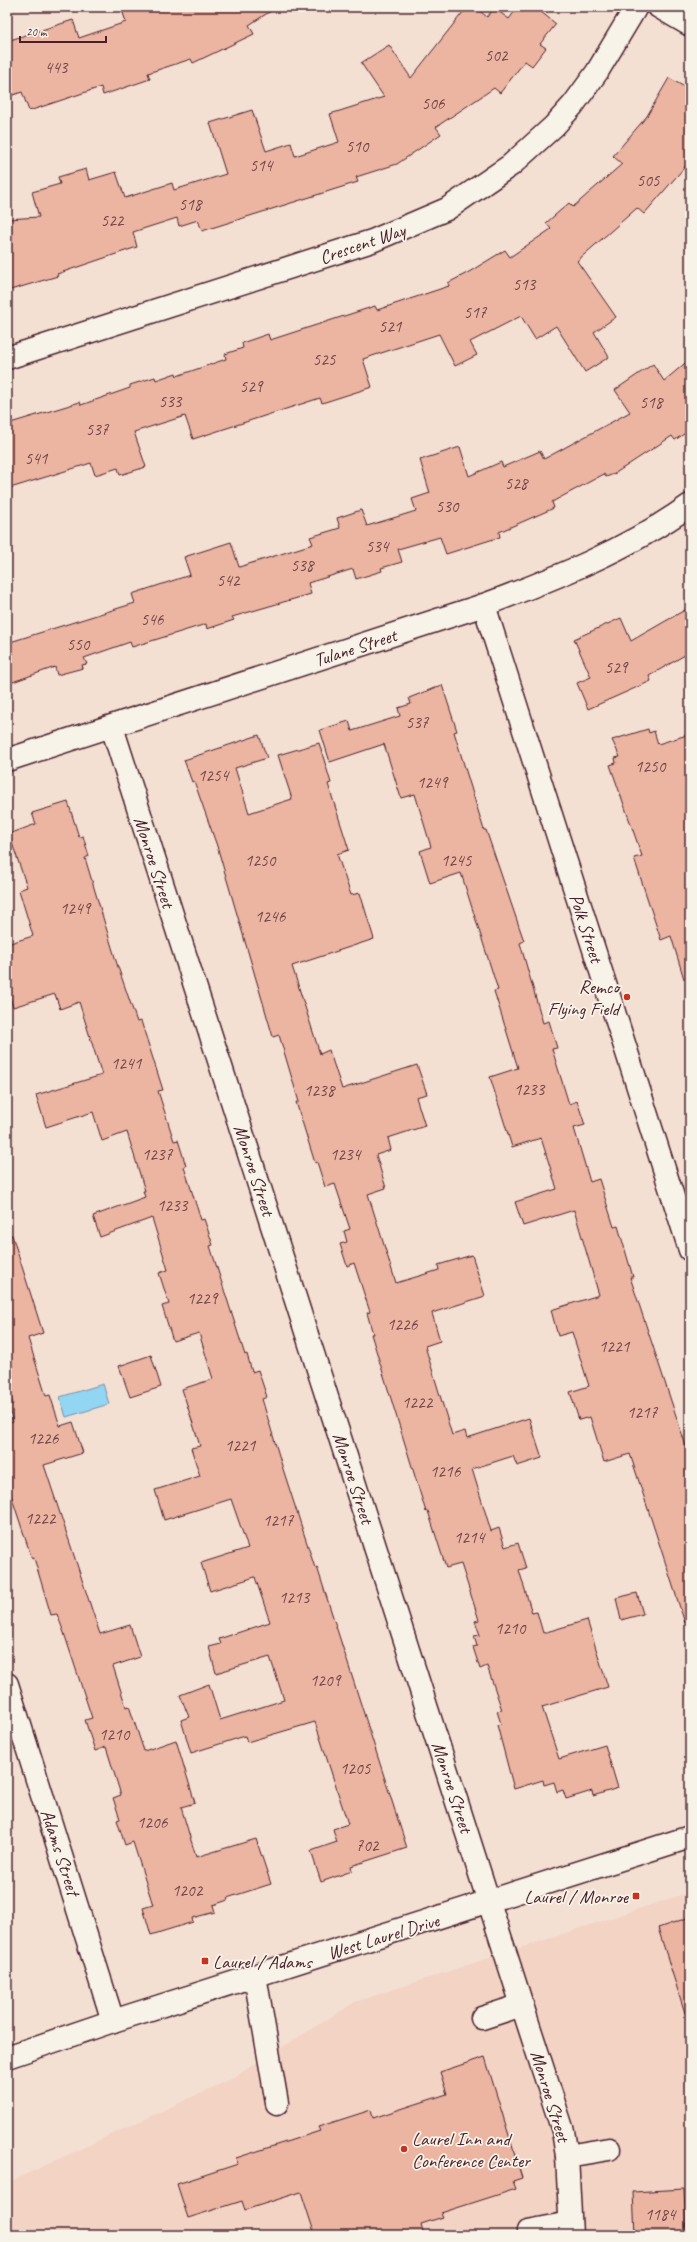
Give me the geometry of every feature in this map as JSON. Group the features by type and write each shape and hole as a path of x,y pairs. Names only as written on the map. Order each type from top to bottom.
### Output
{"street":[{"name":"Crescent Way","path":"7,358 372,241 447,209 512,165 554,126 573,105 597,72 636,7"},
{"path":"659,7 690,25"},
{"name":"Tulane Street","path":"7,760 484,605 567,573 610,553 644,535 690,505"},
{"name":"Polk Street","path":"484,605 690,1250"},
{"name":"Monroe Street","path":"112,727 522,2005 560,2117 568,2156 571,2229"},
{"name":"Adams Street","path":"7,1684 113,2021"},
{"name":"West Laurel Drive","path":"7,2057 113,2021 690,1837"},
{"path":"255,1976 277,2102"},
{"path":"482,2018 522,2005"},
{"path":"568,2156 610,2149"},
{"path":"528,2231 571,2229"}],"shaded area":[{"path":"690,1892 690,2235 7,2235 7,2183 231,2079 355,2002"}],"water":[{"path":"103,1384 109,1404 66,1417 60,1397"}],"building":[{"path":"121,7 277,7 249,25 254,34 193,63 191,59 148,73 150,79 103,95 101,87 29,111 22,92 7,97 7,41 73,20 79,38 126,22"},
{"path":"467,7 475,7 487,17 494,8 509,19 518,7 535,7 556,24 540,44 546,48 532,66 525,61 500,93 494,88 436,127 441,134 397,164 356,177 358,182 202,231 198,220 179,226 177,218 133,232 137,247 57,274 58,276 7,291 7,219 39,217 32,192 60,184 58,177 86,169 89,180 116,172 125,198 172,183 174,190 226,174 210,123 252,110 266,151 291,143 295,156 339,142 330,114 384,97 361,63 389,45 411,78"},
{"path":"669,78 690,90 690,161 644,214 637,208 577,261 616,317 594,332 609,357 585,372 556,326 535,339 521,316 470,342 477,355 455,366 439,334 363,359 372,387 322,403 320,398 193,439 185,416 134,432 146,467 120,475 118,468 95,475 91,463 7,489 7,424 80,402 81,405 130,388 130,385 155,377 156,380 176,373 177,376 226,359 225,354 243,348 242,343 268,334 270,340 375,306 377,310 449,286 448,283 505,250 510,257 551,229 546,223 569,203 573,207 622,164 613,156 647,116"},
{"path":"690,359 690,430 675,440 672,436 614,474 606,477 604,474 552,502 554,508 499,532 500,537 446,554 440,537 398,549 402,562 381,568 382,571 356,579 353,569 308,583 311,594 232,617 234,620 207,629 206,624 132,647 130,642 84,658 87,664 82,665 83,668 57,675 55,667 7,684 7,643 135,603 132,594 190,575 184,557 231,542 239,567 313,544 310,537 340,528 337,518 361,510 367,526 416,511 412,499 430,493 420,460 460,447 469,476 501,462 503,467 540,451 544,459 630,412 615,390 653,364 664,381"},
{"path":"690,607 690,652 649,676 651,681 588,709 577,683 591,677 574,639 621,618 631,641"},
{"path":"442,685 457,731 454,732 484,830 486,830 524,941 520,943 543,1023 549,1021 557,1048 552,1049 569,1104 577,1101 585,1125 574,1128 590,1182 599,1179 614,1227 618,1226 633,1277 630,1277 690,1458 690,1622 685,1623 630,1454 604,1462 590,1417 579,1420 570,1392 589,1386 572,1332 558,1336 551,1310 599,1295 574,1210 523,1226 515,1202 557,1189 541,1138 512,1147 490,1077 518,1068 494,991 498,990 461,873 430,883 420,851 431,847 415,794 401,798 384,744 330,762 320,730 349,721 352,731 400,716 398,708 411,704 409,698"},
{"path":"648,729 649,733 654,731 658,744 690,734 690,978 684,979 671,936 661,940 634,858 642,856 610,765 616,763 615,758 620,757 612,740"},
{"path":"259,735 267,758 235,768 249,813 292,799 278,755 319,743 331,783 328,784 349,850 337,854 351,895 360,893 374,939 292,966 320,1054 329,1050 342,1089 417,1065 427,1094 416,1097 425,1126 388,1138 391,1150 376,1155 386,1188 368,1194 396,1283 439,1270 438,1265 472,1255 485,1296 432,1313 440,1341 425,1346 452,1435 465,1431 467,1438 529,1418 542,1458 517,1466 513,1456 472,1469 491,1531 499,1528 505,1547 518,1543 526,1568 519,1570 532,1613 537,1612 543,1633 587,1620 608,1687 542,1707 559,1759 605,1745 618,1788 593,1796 592,1791 566,1799 563,1790 557,1792 554,1782 544,1785 543,1780 514,1789 497,1725 501,1724 497,1711 502,1710 487,1666 480,1669 473,1647 477,1646 474,1636 480,1635 475,1621 479,1620 461,1564 446,1568 428,1511 426,1512 371,1334 373,1334 367,1313 370,1312 354,1263 347,1266 340,1244 347,1242 344,1231 350,1229 335,1184 325,1187 317,1162 315,1163 296,1102 299,1102 279,1035 273,1037 217,846 194,781 192,782 184,760"},
{"path":"68,802 79,837 83,836 89,856 85,858 117,964 137,1022 141,1021 163,1090 158,1091 174,1141 178,1140 186,1166 184,1167 201,1220 204,1219 213,1245 210,1246 245,1355 247,1354 252,1372 258,1370 267,1397 262,1399 283,1469 315,1568 317,1567 407,1848 351,1866 352,1871 321,1882 311,1851 337,1842 333,1829 348,1824 315,1722 247,1742 245,1736 191,1753 181,1720 189,1717 180,1695 209,1684 220,1720 284,1700 270,1657 216,1673 209,1647 221,1644 219,1639 270,1622 255,1577 210,1591 201,1563 248,1548 231,1499 164,1520 155,1490 200,1476 191,1448 200,1446 182,1389 213,1379 199,1333 173,1341 162,1306 169,1304 159,1273 168,1270 152,1218 100,1237 93,1216 145,1197 143,1191 145,1191 127,1132 102,1141 93,1112 46,1127 36,1095 102,1075 79,1002 60,1009 55,994 13,1007 7,988 7,944 33,936 19,890 27,887 9,834 36,824 32,813"},
{"path":"7,1235 12,1235 43,1333 28,1338 46,1396 50,1395 60,1426 73,1422 83,1453 44,1465 100,1634 130,1625 140,1657 113,1666 126,1707 129,1706 144,1751 176,1740 195,1803 181,1807 196,1857 256,1839 271,1884 227,1898 228,1900 213,1905 215,1912 192,1918 193,1922 151,1935 143,1908 153,1905 133,1842 125,1845 117,1820 120,1819 113,1798 121,1795 106,1747 95,1751 85,1720 92,1718 57,1614 51,1615 34,1558 32,1559 7,1483 7,1424 13,1422 8,1405 13,1404 7,1384"},
{"path":"151,1355 161,1387 130,1397 119,1366"},
{"path":"637,1593 643,1614 621,1620 616,1598"},
{"path":"690,1917 690,2012 685,2013 658,1928"},
{"name":"Laurel Inn and Conference Center","path":"485,2057 522,2178 513,2181 516,2189 441,2213 443,2217 421,2224 424,2235 315,2235 301,2192 245,2210 242,2201 188,2218 177,2184 238,2164 236,2158 320,2131 318,2127 371,2110 373,2118 447,2094 440,2072"},
{"path":"684,2189 686,2235 635,2235 633,2192"}],"place":[{"name":"Remco Flying Field","path":"627,997"},
{"name":"Laurel / Monroe","path":"636,1896"},
{"name":"Laurel / Adams","path":"205,1961"},
{"name":"Laurel Inn and Conference Center","path":"404,2149"}]}
